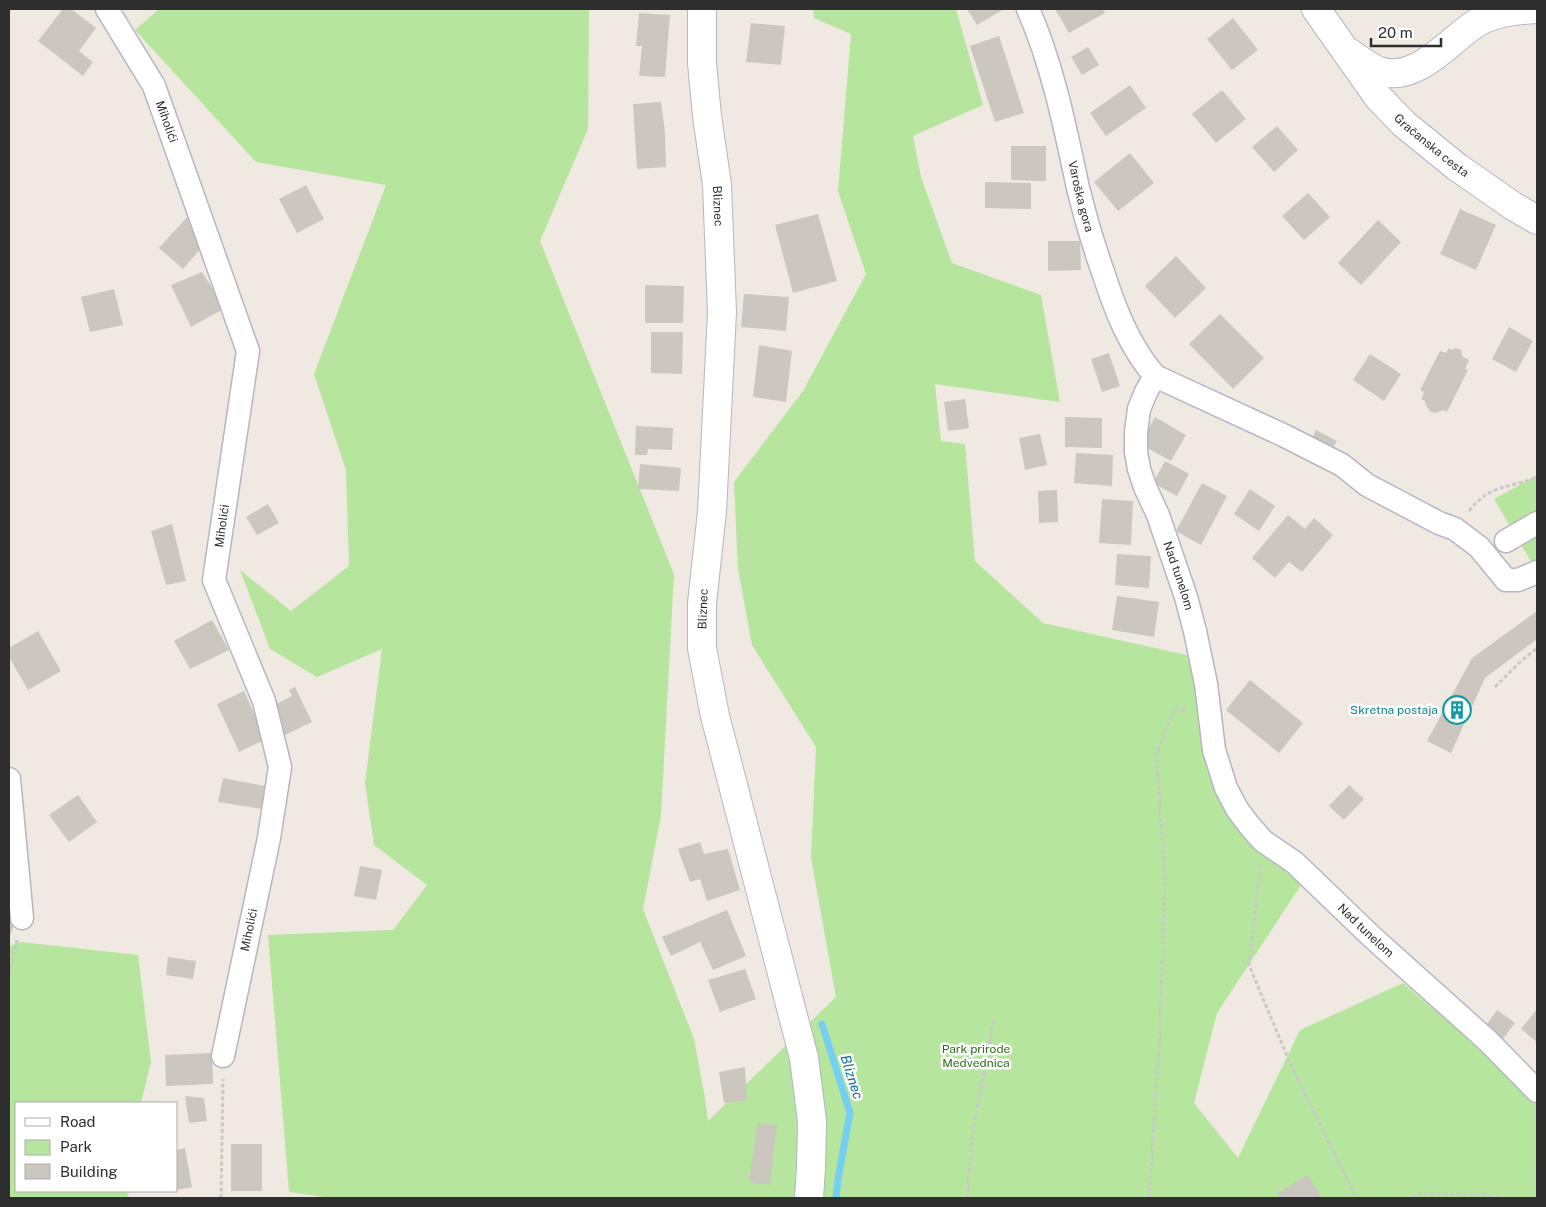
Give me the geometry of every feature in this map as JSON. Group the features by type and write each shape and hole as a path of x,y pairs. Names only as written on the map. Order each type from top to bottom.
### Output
{"main road":[{"name":"Bliznec","path":"702,9 702,63 717,185 722,312 712,512 702,603 702,648 715,716 804,1058 812,1121 809,1198"},
{"name":"Gračanska cesta","path":"1316,9 1378,97 1404,124 1457,167 1513,206 1537,220"},
{"name":"Gračanska cesta","path":"1345,49 1380,71 1392,73 1406,71 1436,55 1479,22 1495,15 1519,10 1537,9"},
{"path":"1404,124 1399,112 1398,99 1402,86 1422,64"}],"street":[{"name":"Miholići","path":"107,9 154,86 248,351 214,580 264,701 280,766 269,838 223,1056"},
{"name":"Varoška gora","path":"1028,9 1053,77 1087,223 1109,290 1130,341 1141,360 1155,376"},
{"path":"1155,376 1277,432 1342,465 1368,485 1455,529 1479,546 1506,580 1518,580 1537,572"},
{"name":"Nad tunelom","path":"1155,376 1139,409 1136,432 1136,452 1139,469 1158,515 1186,597 1200,652 1214,750 1226,788 1237,809 1263,841 1294,862 1372,938 1488,1041 1537,1091"},
{"path":"1506,541 1537,524"},
{"path":"9,778 22,918"}],"path":[{"path":"1455,529 1476,502 1488,492 1503,486 1523,483 1537,477"},
{"path":"1495,687 1537,648"},
{"path":"1149,1198 1160,1030 1165,874 1156,755 1175,708 1209,713"},
{"path":"1263,841 1249,965 1290,1063 1356,1198"},
{"path":"9,976 22,918"},
{"path":"967,1198 972,1137 994,1017"},
{"path":"220,1198 223,1056"},
{"path":"1412,1198 1418,1194 1486,1195 1500,1198"}],"green space":[{"name":"Park prirode Medvednica","path":"159,9 589,9 588,129 540,241 674,574 661,816 643,909 694,1039 708,1121 836,997 811,858 816,747 752,645 738,569 734,482 803,391 866,274 838,191 851,34 814,18 813,9 956,9 983,105 913,136 921,177 952,263 1041,295 1060,402 935,384 941,441 965,444 975,561 1043,623 1195,657 1209,765 1242,834 1301,885 1217,1013 1194,1103 1238,1158 1300,1030 1403,983 1458,1030 1537,1105 1537,1198 330,1198 289,1192 268,935 393,930 427,885 374,845 365,783 382,649 317,677 270,649 240,570 291,611 349,566 346,470 314,374 386,185 256,162 135,30"},
{"path":"1537,475 1537,560 1532,563 1494,499"},
{"path":"21,942 138,955 151,1062 141,1102 15,1102 15,1192 127,1192 129,1198 9,1198 9,946"}],"building":[{"path":"63,9 71,9 96,28 79,51 93,62 83,76 38,41"},
{"path":"967,9 1004,9 977,25"},
{"path":"1055,9 1102,9 1105,13 1069,33"},
{"path":"639,13 670,15 665,77 639,76 642,46 636,46"},
{"path":"1233,18 1258,50 1232,70 1207,39"},
{"path":"751,23 785,26 781,65 746,62"},
{"path":"999,36 1024,113 995,122 970,46"},
{"path":"1088,47 1099,65 1082,75 1071,57"},
{"path":"1130,85 1146,108 1106,136 1090,113"},
{"path":"1222,90 1246,119 1216,143 1192,114"},
{"path":"661,102 665,132 666,167 637,169 633,104"},
{"path":"1277,126 1298,150 1274,172 1252,147"},
{"path":"1011,146 1046,146 1046,181 1011,180"},
{"path":"1130,153 1154,183 1118,211 1094,182"},
{"path":"985,182 1031,183 1031,209 985,208"},
{"path":"306,185 324,219 297,233 279,199"},
{"path":"1308,193 1330,217 1304,240 1282,216"},
{"path":"1460,209 1496,225 1476,270 1440,254"},
{"path":"818,214 837,281 793,293 775,225"},
{"path":"187,217 204,245 183,269 159,248"},
{"path":"1378,220 1401,242 1361,285 1338,263"},
{"path":"1048,241 1080,241 1081,270 1048,271"},
{"path":"1176,256 1206,288 1175,318 1145,286"},
{"path":"202,272 225,308 191,327 171,285"},
{"path":"645,285 684,286 683,323 645,323"},
{"path":"114,289 123,325 90,332 81,297"},
{"path":"744,294 789,297 786,331 741,327"},
{"path":"1220,314 1264,358 1233,389 1189,344"},
{"path":"1509,327 1533,341 1516,372 1492,359"},
{"path":"651,332 683,332 682,374 651,373"},
{"path":"759,345 792,351 786,402 753,397"},
{"path":"1449,348 1462,351 1462,356 1469,360 1465,369 1468,370 1447,412 1444,410 1435,413 1431,412 1426,406 1425,401 1421,399 1424,392 1420,390 1440,351 1446,353"},
{"path":"1109,353 1120,386 1102,392 1091,359"},
{"path":"1370,354 1401,374 1384,401 1353,380"},
{"path":"965,399 969,428 948,431 944,402"},
{"path":"1065,417 1102,418 1102,448 1065,447"},
{"path":"1155,417 1186,435 1171,461 1140,444"},
{"path":"636,426 673,428 672,450 648,449 647,455 635,455"},
{"path":"1316,430 1337,441 1331,451 1311,441"},
{"path":"1040,434 1047,465 1025,470 1019,438"},
{"path":"1076,453 1113,455 1112,486 1074,483"},
{"path":"1165,461 1189,474 1177,496 1153,483"},
{"path":"640,464 681,468 679,491 638,489"},
{"path":"1202,483 1227,496 1201,545 1176,531"},
{"path":"1250,489 1275,506 1259,531 1234,514"},
{"path":"1057,490 1058,522 1039,523 1038,491"},
{"path":"1102,499 1133,501 1131,545 1099,543"},
{"path":"268,504 279,523 257,535 246,517"},
{"path":"1288,515 1305,529 1314,518 1333,535 1302,572 1289,562 1275,578 1252,558"},
{"path":"172,524 186,581 166,585 151,531"},
{"path":"1117,554 1151,556 1149,588 1115,585"},
{"path":"1117,596 1159,602 1154,637 1112,630"},
{"name":"Skretna postaja","path":"1537,611 1537,639 1485,678 1451,753 1427,741 1472,658"},
{"path":"212,620 229,650 190,669 174,641"},
{"path":"38,631 61,671 28,690 9,657 9,648"},
{"path":"1250,680 1303,723 1279,753 1226,710"},
{"path":"295,687 312,722 285,735 272,706 292,696 289,690"},
{"path":"244,691 266,739 239,752 217,704"},
{"path":"223,778 265,786 262,809 218,802"},
{"path":"1349,785 1364,799 1344,820 1329,806"},
{"path":"78,795 97,822 69,842 49,815"},
{"path":"700,842 704,854 728,849 740,890 707,901 700,879 690,882 678,849"},
{"path":"360,866 382,870 376,900 354,896"},
{"path":"9,910 18,913 9,939"},
{"path":"727,910 746,956 713,970 700,942 671,956 662,937"},
{"path":"168,957 196,961 193,979 166,975"},
{"path":"745,969 756,999 720,1012 708,980"},
{"path":"1537,1009 1537,1042 1521,1029"},
{"path":"1497,1010 1515,1023 1501,1041 1484,1028"},
{"path":"212,1053 213,1084 166,1086 165,1055"},
{"path":"745,1067 747,1100 724,1103 719,1072"},
{"path":"185,1096 204,1098 207,1121 189,1123"},
{"path":"757,1123 777,1125 770,1185 749,1182"},
{"path":"231,1144 262,1144 262,1191 231,1191"},
{"path":"185,1148 192,1187 178,1190 178,1150"},
{"path":"1308,1175 1322,1198 1280,1198 1277,1193"}],"waterway":[{"name":"Bliznec","path":"822,1024 850,1113 836,1198"}],"place":[{"name":"Skretna postaja","path":"1457,710"}]}
